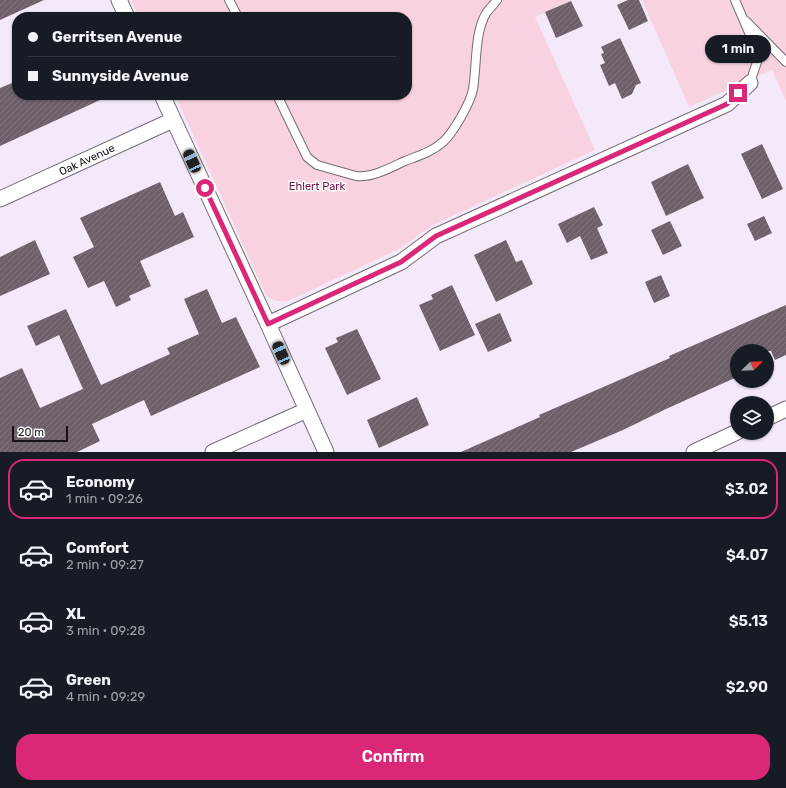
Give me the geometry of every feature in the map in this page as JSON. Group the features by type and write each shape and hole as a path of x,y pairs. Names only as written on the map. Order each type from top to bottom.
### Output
{"street":[{"path":"119,0 125,12"},
{"path":"268,324 401,262 436,236 727,104 750,82"},
{"path":"164,100 326,452"},
{"name":"Oak Avenue","path":"0,199 173,120"},
{"path":"213,452 307,410"},
{"path":"774,415 786,410"},
{"path":"694,452 730,435"}],"lane":[{"path":"229,0 235,12"},
{"path":"279,100 307,157 317,165 362,177 426,153 444,142 466,111 473,90 476,54 481,28 486,13 497,0"},
{"path":"735,0 759,56 750,82"},
{"path":"742,17 786,62"}],"green space":[{"name":"Ehlert Park","path":"131,0 572,0 535,17 595,150 433,225 399,249 288,301 276,301 266,295 177,100 412,100 412,12 137,12"},
{"path":"642,0 786,0 786,101 772,70 689,107"}],"building":[{"path":"0,0 44,0 18,12 12,12 12,15 0,20"},
{"path":"628,0 639,0 648,21 629,30 617,5"},
{"path":"571,1 583,26 556,38 545,12"},
{"path":"620,38 641,83 636,85 632,94 622,99 615,83 609,86 600,65 605,63 601,54 604,53 601,47"},
{"path":"12,83 12,100 100,100 0,146 0,88"},
{"path":"762,144 783,189 762,199 741,154"},
{"path":"688,164 704,198 666,216 651,182"},
{"path":"160,182 175,216 183,212 194,237 140,261 151,286 129,296 131,300 116,307 104,281 88,288 73,257 94,247 80,218"},
{"path":"594,207 603,225 597,228 608,253 591,260 580,236 567,243 558,224"},
{"path":"764,216 772,233 755,241 747,224"},
{"path":"670,221 682,246 663,255 651,230"},
{"path":"35,240 50,274 0,296 0,257"},
{"path":"506,240 516,262 522,260 533,284 496,302 474,255"},
{"path":"661,275 670,296 654,303 645,282"},
{"path":"452,285 475,335 440,351 419,305 433,299 431,295"},
{"path":"207,289 222,323 236,317 260,367 151,416 144,400 92,424 100,441 77,452 0,452 0,378 22,368 40,408 83,389 59,335 36,346 27,326 66,309 101,385 170,354 167,348 199,334 184,299"},
{"path":"786,305 786,355 775,360 774,344 730,344 730,380 623,430 571,452 461,452 540,417 539,415 670,358 669,356"},
{"path":"500,313 512,341 488,352 475,324"},
{"path":"357,329 381,379 347,395 325,348 338,342 336,338"},
{"path":"417,397 429,425 379,448 367,420"}],"route":[{"path":"205,188 268,324 401,262 436,236 727,104 738,93"}]}
